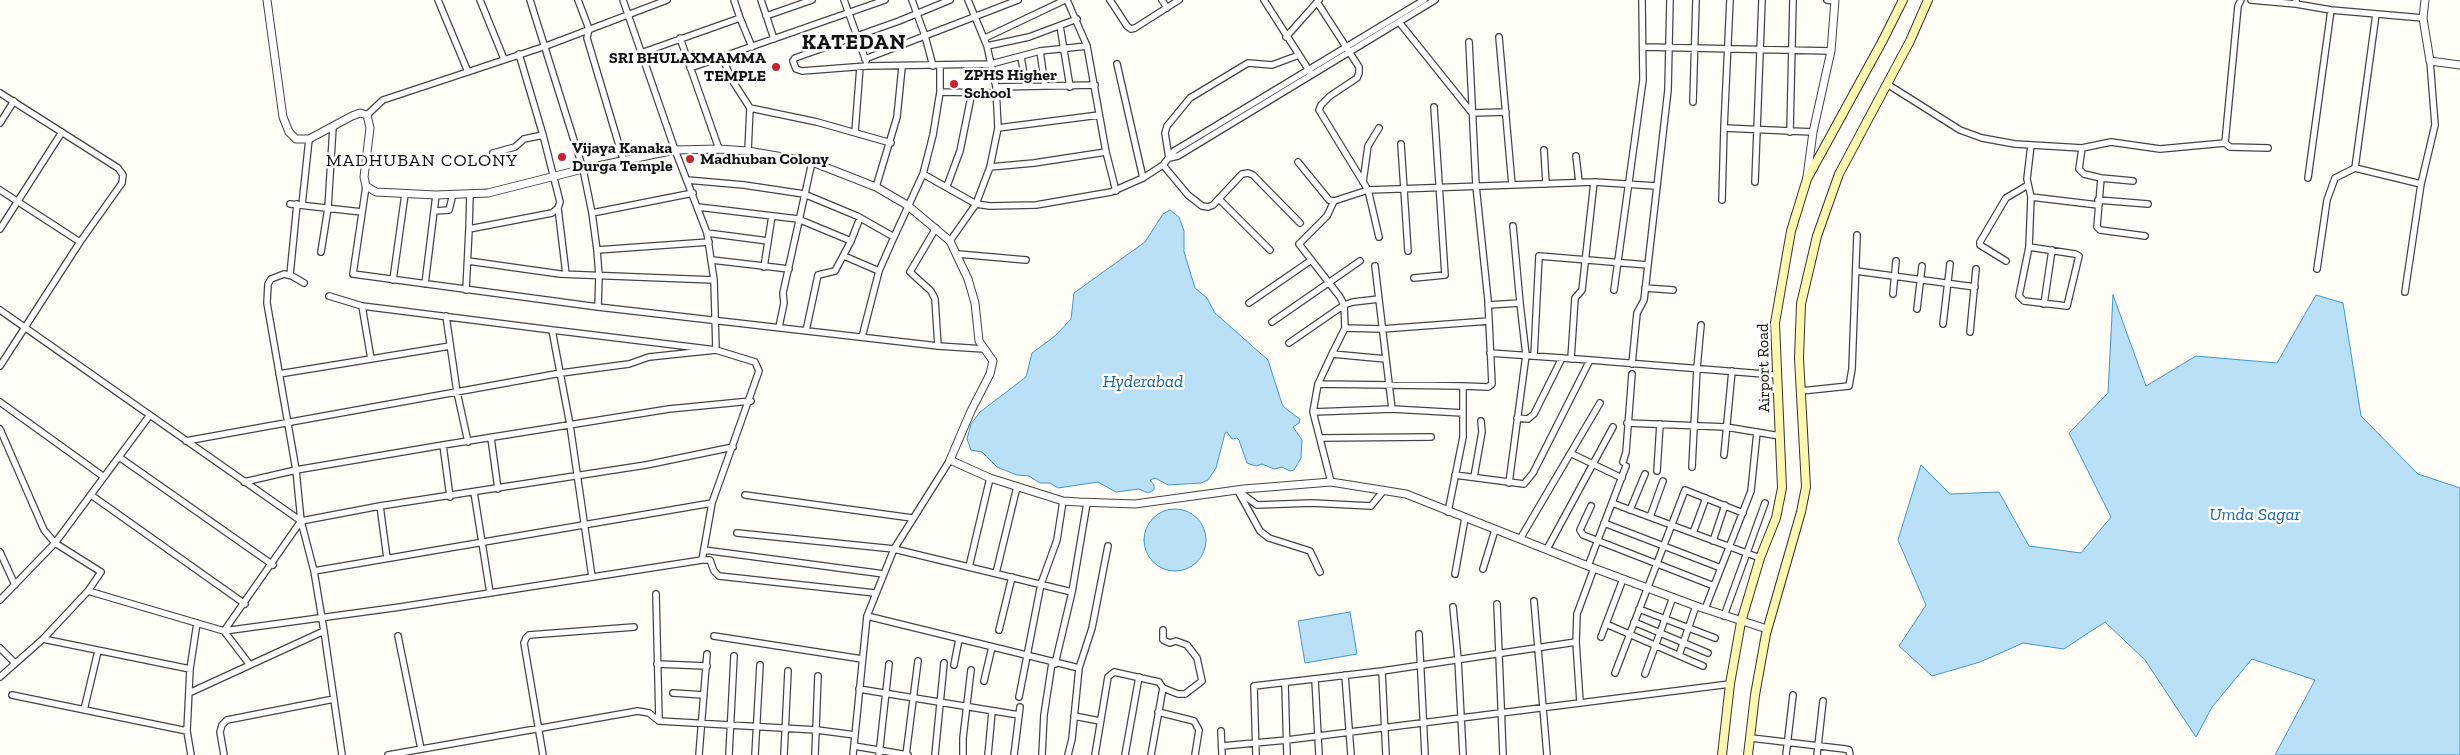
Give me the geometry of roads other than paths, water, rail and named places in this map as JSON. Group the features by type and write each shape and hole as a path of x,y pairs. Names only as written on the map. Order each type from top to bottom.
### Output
{"main road":[{"name":"Airport Road","path":"1722,755 1730,684 1741,622 1760,558 1776,518 1782,488 1775,323 1791,231 1807,179 1883,40 1902,0"},
{"path":"1748,755 1755,695 1767,629 1801,512 1806,487 1801,391 1801,304 1817,236 1839,174 1887,84 1928,0"}],"street":[{"path":"267,0 283,117 289,132 296,138 309,139 352,116 360,113 367,115"},
{"path":"438,0 468,72"},
{"path":"480,0 504,59"},
{"path":"530,0 546,46 583,170 597,250 599,276 598,307"},
{"path":"578,0 589,29 587,38 624,162"},
{"path":"623,0 675,150 707,233 714,280 716,350"},
{"path":"367,115 383,100 546,46 667,0"},
{"path":"734,0 752,47"},
{"path":"761,0 774,38"},
{"path":"766,16 812,0"},
{"path":"844,0 866,63"},
{"path":"690,68 885,0"},
{"path":"912,0 926,36 933,66"},
{"path":"950,0 917,14 795,58 793,61 796,69 802,71 860,67 926,36 1018,0"},
{"path":"950,241 976,204 990,167 998,128 997,90 987,46 968,0"},
{"path":"984,38 1066,0 1077,19 1087,46 1106,152 1116,190"},
{"path":"1110,0 1131,29 1179,0"},
{"path":"1162,0 1167,8"},
{"path":"1264,0 1310,73"},
{"path":"923,174 976,204 990,206 1036,205 1077,200 1116,190 1143,178 1163,165 1174,151 1310,73 1424,0"},
{"path":"1348,50 1435,0"},
{"path":"1614,290 1627,183 1643,80 1642,0"},
{"path":"1632,364 1637,313 1644,300 1668,90 1670,0"},
{"path":"1693,102 1696,0"},
{"path":"1722,200 1730,0"},
{"path":"1755,182 1758,50 1762,0"},
{"path":"1790,132 1793,0"},
{"path":"1807,179 1813,132 1831,52 1832,0"},
{"path":"2225,144 2238,6 2241,0"},
{"path":"2251,0 2296,2 2331,10 2423,18"},
{"path":"2405,292 2421,184 2435,125 2430,61 2423,18 2425,0"},
{"path":"1286,37 1318,1 1359,67 1357,78 1330,96 1321,105 1319,110 1368,190 1379,237"},
{"path":"2308,178 2331,10"},
{"path":"2355,168 2376,14"},
{"path":"641,53 740,18"},
{"path":"987,46 1029,37 1077,19"},
{"path":"1399,22 1472,113"},
{"path":"1060,26 1070,87"},
{"path":"1499,37 1512,185"},
{"path":"680,38 719,149"},
{"path":"1318,384 1490,386 1489,321 1476,186 1470,42"},
{"path":"866,63 902,67 991,64 1040,51 1087,46"},
{"path":"1643,47 1831,52"},
{"path":"1040,51 1045,86"},
{"path":"519,54 543,135 560,202 558,208 566,274"},
{"path":"1169,158 1165,132 1167,126 1190,98 1240,66 1256,62 1272,65 1299,55"},
{"path":"722,57 732,80 750,108 748,150"},
{"path":"1022,57 1026,86"},
{"path":"2430,61 2460,65"},
{"path":"1117,64 1143,178"},
{"path":"862,337 879,271 907,205 923,174 933,135 940,92 940,66"},
{"path":"855,132 860,67"},
{"path":"876,187 891,143 897,117 902,67"},
{"path":"1887,84 1960,130 2001,143 2082,148 2111,142 2160,149 2225,144 2230,146 2268,148"},
{"path":"940,92 972,92 1026,86 1070,87 1095,85"},
{"path":"947,186 960,152 972,92"},
{"path":"0,93 118,168 123,175 122,183 80,242 0,366"},
{"path":"0,123 14,101"},
{"path":"1414,278 1445,275 1434,107"},
{"path":"750,108 855,132 891,143"},
{"path":"1472,113 1506,112"},
{"path":"367,115 370,128 364,177 366,186 353,274 598,307 938,346 984,349"},
{"path":"998,128 1099,115"},
{"path":"321,252 328,208 332,127"},
{"path":"1363,182 1368,146 1379,128"},
{"path":"1724,128 1813,132"},
{"path":"0,229 62,132"},
{"path":"493,153 515,147 524,139 543,135"},
{"path":"290,275 309,139"},
{"path":"1401,144 1408,251"},
{"path":"2029,247 2075,254 2079,259 2067,306 2024,301 2019,296 2029,247 2031,198 2028,185 2031,145"},
{"path":"2082,148 2079,169 2084,174 2101,178 2133,181"},
{"path":"366,186 376,192 405,194 488,193 675,150 748,150 812,162 876,187 907,205 950,241 958,254 975,303 979,340 984,349 991,355 992,369 950,460 894,549 875,593 867,616 858,689 853,755"},
{"path":"1544,150 1546,184"},
{"path":"990,167 1034,163 1106,152"},
{"path":"1576,156 1578,182"},
{"path":"779,327 784,303 783,293 812,162"},
{"path":"1298,162 1329,200 1334,201 1368,190 1578,182 1627,183 1656,186"},
{"path":"1163,165 1177,184 1202,206 1213,205 1242,174 1248,173 1253,175 1300,223"},
{"path":"2317,269 2329,189 2335,178 2355,168 2421,184"},
{"path":"2101,178 2098,202 2098,228 2145,236"},
{"path":"687,180 744,185 804,194 860,218 894,236"},
{"path":"1571,359 1575,298 1582,290 1594,182"},
{"path":"2006,261 1980,245 1980,242 2006,198 2028,185"},
{"path":"0,190 80,242"},
{"path":"592,213 693,193"},
{"path":"393,280 405,194"},
{"path":"434,211 449,210 453,194"},
{"path":"466,290 470,194"},
{"path":"425,284 436,195"},
{"path":"2031,198 2148,204"},
{"path":"1219,199 1270,250"},
{"path":"1332,482 1312,412 1318,384 1345,328 1344,305 1299,244 1327,216 1334,201"},
{"path":"290,204 362,212"},
{"path":"698,207 798,219 851,241"},
{"path":"469,229 552,213 558,208"},
{"path":"764,267 772,216"},
{"path":"806,331 818,275 833,273 844,256 860,218"},
{"path":"1508,482 1526,355 1513,226"},
{"path":"936,228 910,272 931,291 935,299 938,346"},
{"path":"707,233 768,241"},
{"path":"1801,391 1849,386 1852,369 1857,235"},
{"path":"597,250 709,242"},
{"path":"2044,304 2052,250"},
{"path":"958,254 1026,260"},
{"path":"844,256 879,271"},
{"path":"1534,356 1538,259 1542,256 1648,265"},
{"path":"712,260 789,269"},
{"path":"468,261 566,274 714,280"},
{"path":"1249,303 1310,261"},
{"path":"1272,322 1360,261"},
{"path":"1893,294 1896,261"},
{"path":"1943,324 1950,264"},
{"path":"1375,266 1392,409"},
{"path":"1917,309 1922,266"},
{"path":"1970,332 1976,269"},
{"path":"1856,271 1975,287"},
{"path":"304,283 290,275 284,274 271,279 268,284 267,302 296,470 302,521 314,570 342,755"},
{"path":"1645,288 1673,290"},
{"path":"329,296 362,306 716,350 749,359 759,366 751,400 712,503 702,560"},
{"path":"1289,343 1344,305 1353,302 1379,300"},
{"path":"1488,305 1520,304"},
{"path":"362,306 370,359"},
{"path":"0,310 302,521 380,506 450,497 646,465 733,447"},
{"path":"446,316 468,442"},
{"path":"1345,328 1382,329 1489,321"},
{"path":"1692,467 1701,325"},
{"path":"552,330 570,425 592,577"},
{"path":"280,374 450,346"},
{"path":"186,441 288,421 629,364 649,356 716,350"},
{"path":"1490,353 1776,375"},
{"path":"1332,354 1386,359"},
{"path":"1517,418 1528,419 1534,414 1562,358"},
{"path":"1455,474 1524,484 1533,473 1590,360"},
{"path":"1724,455 1732,371"},
{"path":"1580,702 1576,642 1577,614 1591,567 1596,541 1622,478 1632,374"},
{"path":"1448,512 1463,437 1463,386"},
{"path":"244,482 296,470 443,445 669,409 751,400"},
{"path":"0,402 104,477"},
{"path":"1520,539 1572,454 1600,403"},
{"path":"1312,412 1392,409 1463,413"},
{"path":"0,600 55,543 150,415"},
{"path":"1474,477 1482,432 1481,421"},
{"path":"1627,423 1726,427 1780,436"},
{"path":"1657,471 1660,424"},
{"path":"1546,549 1613,427"},
{"path":"0,429 44,530 55,543 101,572 88,591 43,639 0,677"},
{"path":"1705,609 1751,491 1757,432"},
{"path":"1320,438 1431,437"},
{"path":"491,438 498,488"},
{"path":"443,445 450,497"},
{"path":"1572,454 1622,478"},
{"path":"119,456 272,565"},
{"path":"950,460 990,478 1017,487 1063,501 1087,503 1136,504 1238,490 1332,482 1406,494 1448,512 1647,588 1741,622 1767,629"},
{"path":"1630,510 1645,474"},
{"path":"969,567 990,478"},
{"path":"1650,517 1663,481"},
{"path":"996,573 1017,487"},
{"path":"1238,490 1257,505 1312,503 1371,506 1384,490"},
{"path":"1238,490 1260,530 1269,538 1310,551 1320,572"},
{"path":"1615,672 1684,490 1743,513"},
{"path":"474,492 490,594"},
{"path":"745,494 912,518"},
{"path":"91,495 245,604"},
{"path":"1693,533 1706,498"},
{"path":"1019,696 1041,584 1056,540 1063,501"},
{"path":"314,570 712,503"},
{"path":"1042,755 1044,715 1054,663 1072,592 1087,503"},
{"path":"1612,503 1760,558"},
{"path":"1724,616 1765,503"},
{"path":"1713,541 1725,505"},
{"path":"380,506 387,558"},
{"path":"1591,506 1580,530 1583,535 1714,586"},
{"path":"1455,574 1465,518"},
{"path":"224,631 245,604 302,521"},
{"path":"1604,522 1721,568"},
{"path":"1483,570 1495,530"},
{"path":"737,533 894,549 1072,592"},
{"path":"1068,755 1079,668 1094,616 1108,546"},
{"path":"704,550 884,574"},
{"path":"0,552 16,585"},
{"path":"88,591 224,631 320,616 490,594 702,560 710,560 715,574 719,576 875,593"},
{"path":"999,630 1012,577"},
{"path":"1601,638 1624,579"},
{"path":"656,594 659,721"},
{"path":"1645,674 1673,597"},
{"path":"1534,601 1547,755"},
{"path":"1497,604 1503,755"},
{"path":"1679,656 1696,606"},
{"path":"1453,608 1458,659 1463,755"},
{"path":"1639,610 1715,638"},
{"path":"867,616 1026,657 1079,668"},
{"path":"1634,622 1708,652"},
{"path":"191,755 187,731 190,669 196,623"},
{"path":"1606,624 1703,666"},
{"path":"544,755 524,643 526,638 529,635 634,627"},
{"path":"1095,755 1110,674 1114,672 1159,682 1163,688 1178,694 1184,694 1202,682 1197,658 1187,645 1176,641 1170,643 1163,640 1163,630"},
{"path":"224,631 250,665"},
{"path":"189,693 324,632"},
{"path":"1419,634 1425,755"},
{"path":"398,636 421,749"},
{"path":"714,636 862,659"},
{"path":"43,639 190,669"},
{"path":"954,664 959,639"},
{"path":"1256,755 1254,686 1382,671 1498,652 1576,642"},
{"path":"984,681 992,647"},
{"path":"0,648 14,663"},
{"path":"84,710 98,651"},
{"path":"699,755 707,654"},
{"path":"729,755 734,656"},
{"path":"854,746 879,753 908,755 912,699 918,661"},
{"path":"935,755 944,663"},
{"path":"657,664 706,666"},
{"path":"879,753 889,664"},
{"path":"755,755 760,665"},
{"path":"963,755 971,670"},
{"path":"784,755 788,671"},
{"path":"1382,671 1386,755"},
{"path":"1345,675 1351,755"},
{"path":"815,755 818,676"},
{"path":"1125,755 1140,677"},
{"path":"1315,679 1319,755"},
{"path":"1285,683 1287,755"},
{"path":"1222,746 1287,740 1730,684"},
{"path":"1151,755 1163,688"},
{"path":"858,689 966,708 1019,715"},
{"path":"673,693 704,695"},
{"path":"12,694 187,731"},
{"path":"1786,755 1793,695"},
{"path":"224,755 220,732 222,725 227,720 334,699"},
{"path":"1817,755 1823,701"},
{"path":"1014,755 1020,707"},
{"path":"388,755 638,711 649,713 659,721 817,730 855,735"},
{"path":"988,755 992,712"},
{"path":"1158,712 1194,721 1199,730 1196,755"},
{"path":"1074,716 1100,721"},
{"path":"1221,731 1222,755"},
{"path":"1751,738 1849,750 1850,755"}],"water":[{"name":"Hyderabad","path":"1170,210 1179,217 1184,231 1184,252 1195,288 1207,298 1215,313 1268,360 1282,404 1300,419 1299,423 1293,427 1302,440 1301,458 1294,470 1290,471 1282,467 1274,469 1262,464 1256,466 1247,463 1239,440 1237,438 1232,439 1227,432 1225,433 1216,468 1208,480 1201,483 1168,485 1155,478 1150,480 1154,485 1154,490 1148,493 1139,489 1116,492 1098,482 1058,488 1050,483 1040,483 1029,476 1017,475 997,467 982,452 971,450 967,439 971,424 980,412 1026,377 1032,353 1055,336 1071,319 1074,293 1145,242 1163,214"},
{"name":"Umda Sagar","path":"2113,295 2146,386 2196,356 2277,363 2316,295 2343,303 2361,416 2418,474 2460,488 2460,755 2275,755 2315,680 2252,659 2212,707 2196,737 2145,660 2105,622 2064,649 2023,643 1980,662 1932,676 1899,646 1926,605 1898,540 1921,465 1950,494 1999,492 2029,546 2081,553 2111,517 2069,433 2108,393"},
{"path":"1175,509 1187,511 1197,518 1204,528 1206,540 1204,552 1197,562 1187,569 1175,571 1163,569 1153,562 1146,552 1144,540 1146,528 1153,518 1163,511"},
{"path":"1350,612 1357,654 1305,663 1298,621"}],"place":[{"name":"SRI BHULAXMAMMA TEMPLE","path":"776,67"},
{"name":"ZPHS Higher School","path":"954,84"},
{"name":"Vijaya Kanaka Durga Temple","path":"562,157"},
{"name":"Madhuban Colony","path":"690,159"}],"district":[{"name":"KATEDAN","path":"854,43"},
{"name":"MADHUBAN COLONY","path":"422,161"}]}
